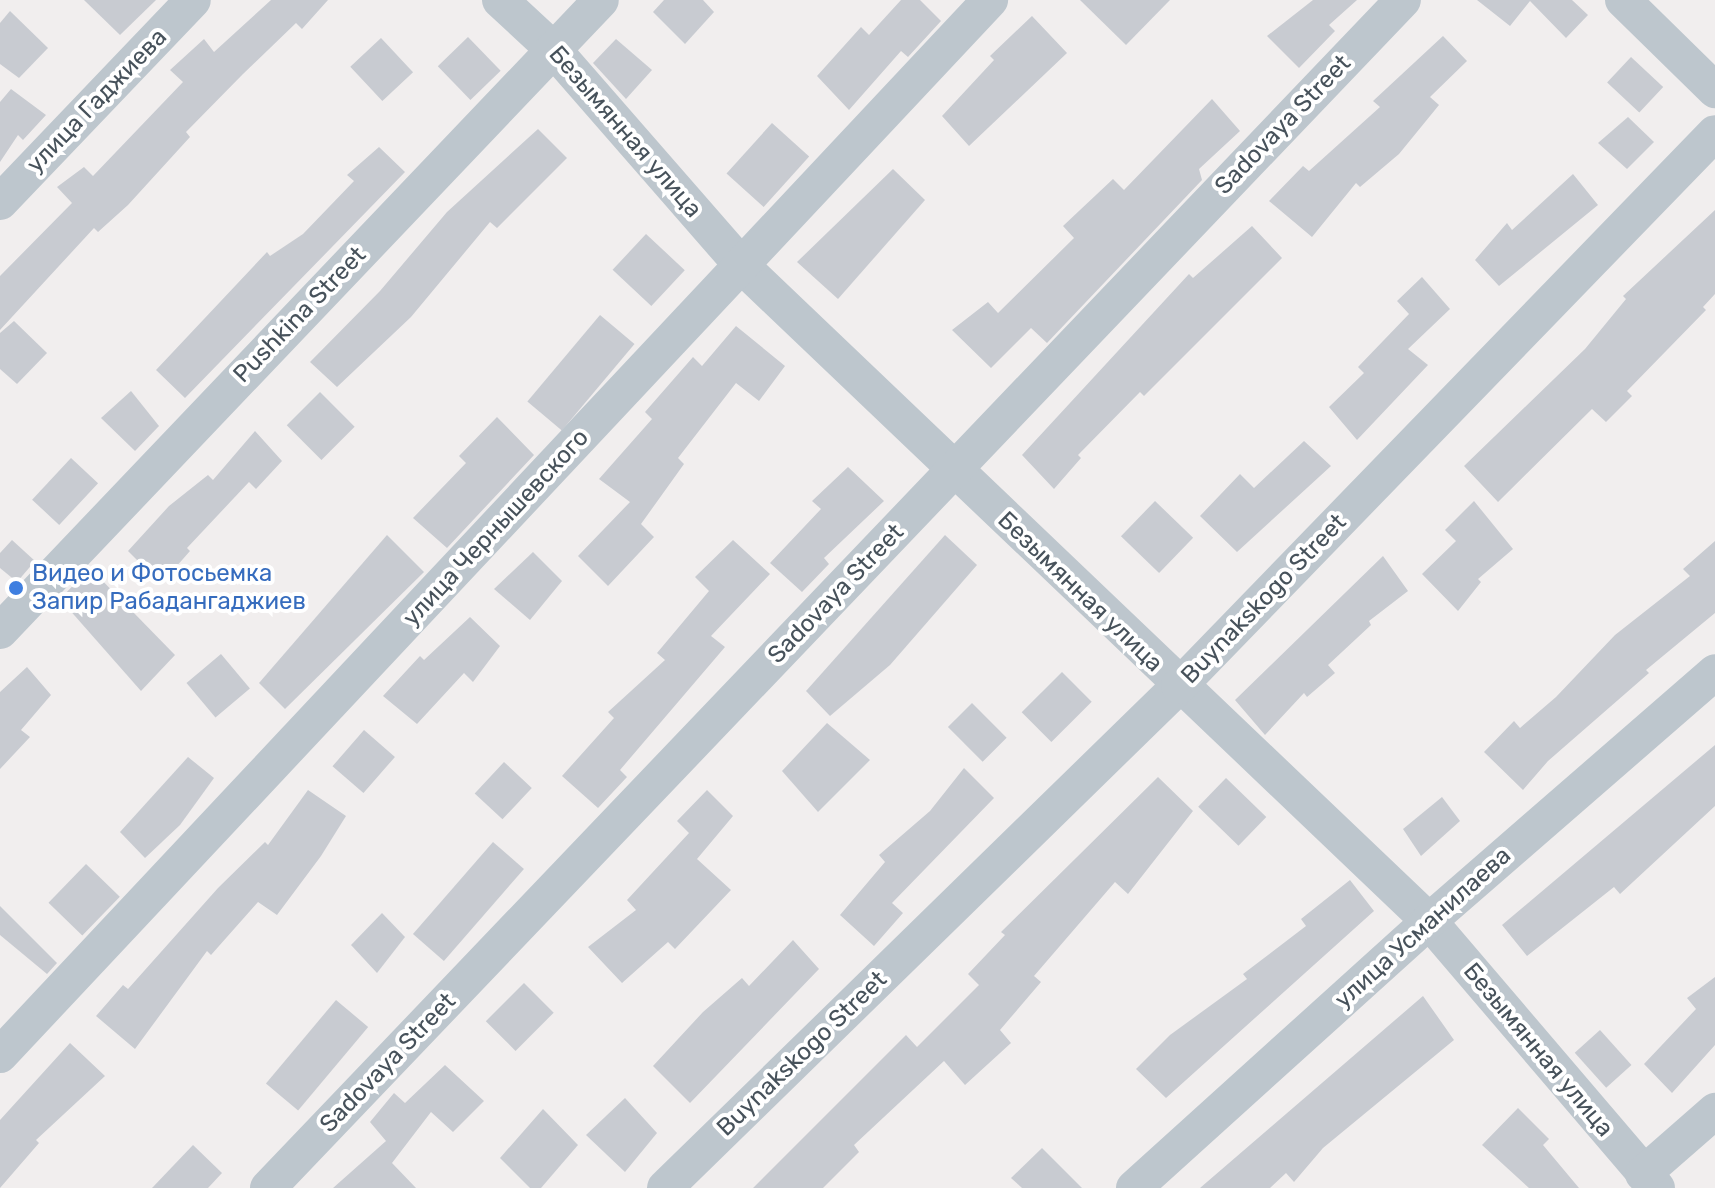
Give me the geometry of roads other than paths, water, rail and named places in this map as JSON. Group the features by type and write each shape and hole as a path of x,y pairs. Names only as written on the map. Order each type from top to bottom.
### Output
{"street":[{"name":"улица Гаджиева","path":"0,202 193,0"},
{"name":"Безымянная улица","path":"500,0 553,49 743,267 953,471 1429,921 1650,1181"},
{"name":"Pushkina Street","path":"0,631 601,0"},
{"name":"улица Чернышевского","path":"0,1055 743,267 990,0"},
{"name":"Sadovaya Street","path":"268,1188 1403,0"},
{"path":"1623,0 1715,90"},
{"name":"Buynakskogo Street","path":"665,1188 1179,686 1715,133"},
{"name":"улица Усманилаева","path":"1134,1188 1429,921 1715,672"},
{"path":"1650,1181 1715,1111"}],"place":[{"name":"Видео и Фотосьемка Запир Рабадангаджиев","path":"16,588"}]}
